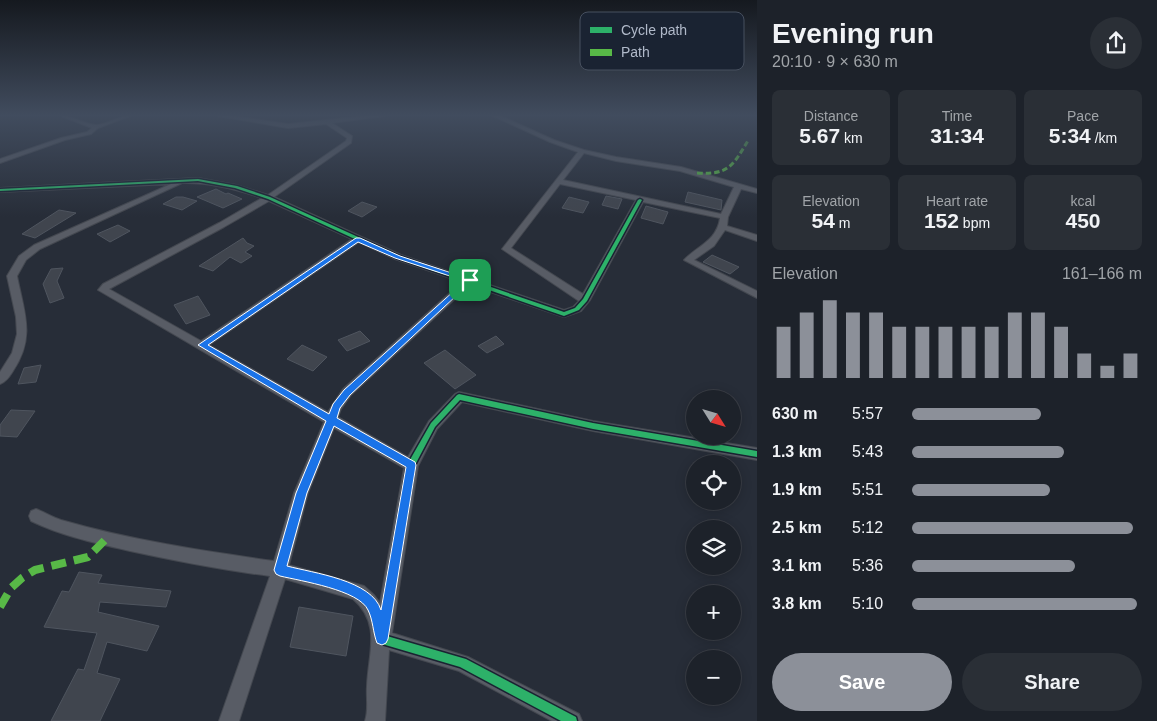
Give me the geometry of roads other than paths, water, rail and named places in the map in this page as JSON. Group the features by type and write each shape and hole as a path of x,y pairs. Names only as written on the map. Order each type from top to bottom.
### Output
{"street":[{"path":"0,161 33,150"},
{"path":"338,150 269,198 103,288 109,294 411,465"},
{"path":"578,150 616,159 681,169 757,191"},
{"path":"582,151 506,249 585,300"},
{"path":"0,190 198,180 223,184 269,198 398,257 470,280 564,314 578,309 585,300 640,200"},
{"path":"0,380 14,360 21,342 21,324 12,276 22,258 37,247 182,181"},
{"path":"557,181 724,218"},
{"path":"738,186 724,218 723,227 712,244 688,260 757,295"},
{"path":"723,227 757,238"},
{"path":"202,345 358,239"},
{"path":"229,721 280,570 302,493 336,407 347,392 470,280"},
{"path":"375,721 378,713 376,687 382,639 411,465 434,425 459,397 593,426 757,454"},
{"path":"36,516 57,526 122,542 204,559 280,570 343,586 366,597 374,606 382,639"},
{"path":"382,639 462,663 572,721"}]}
